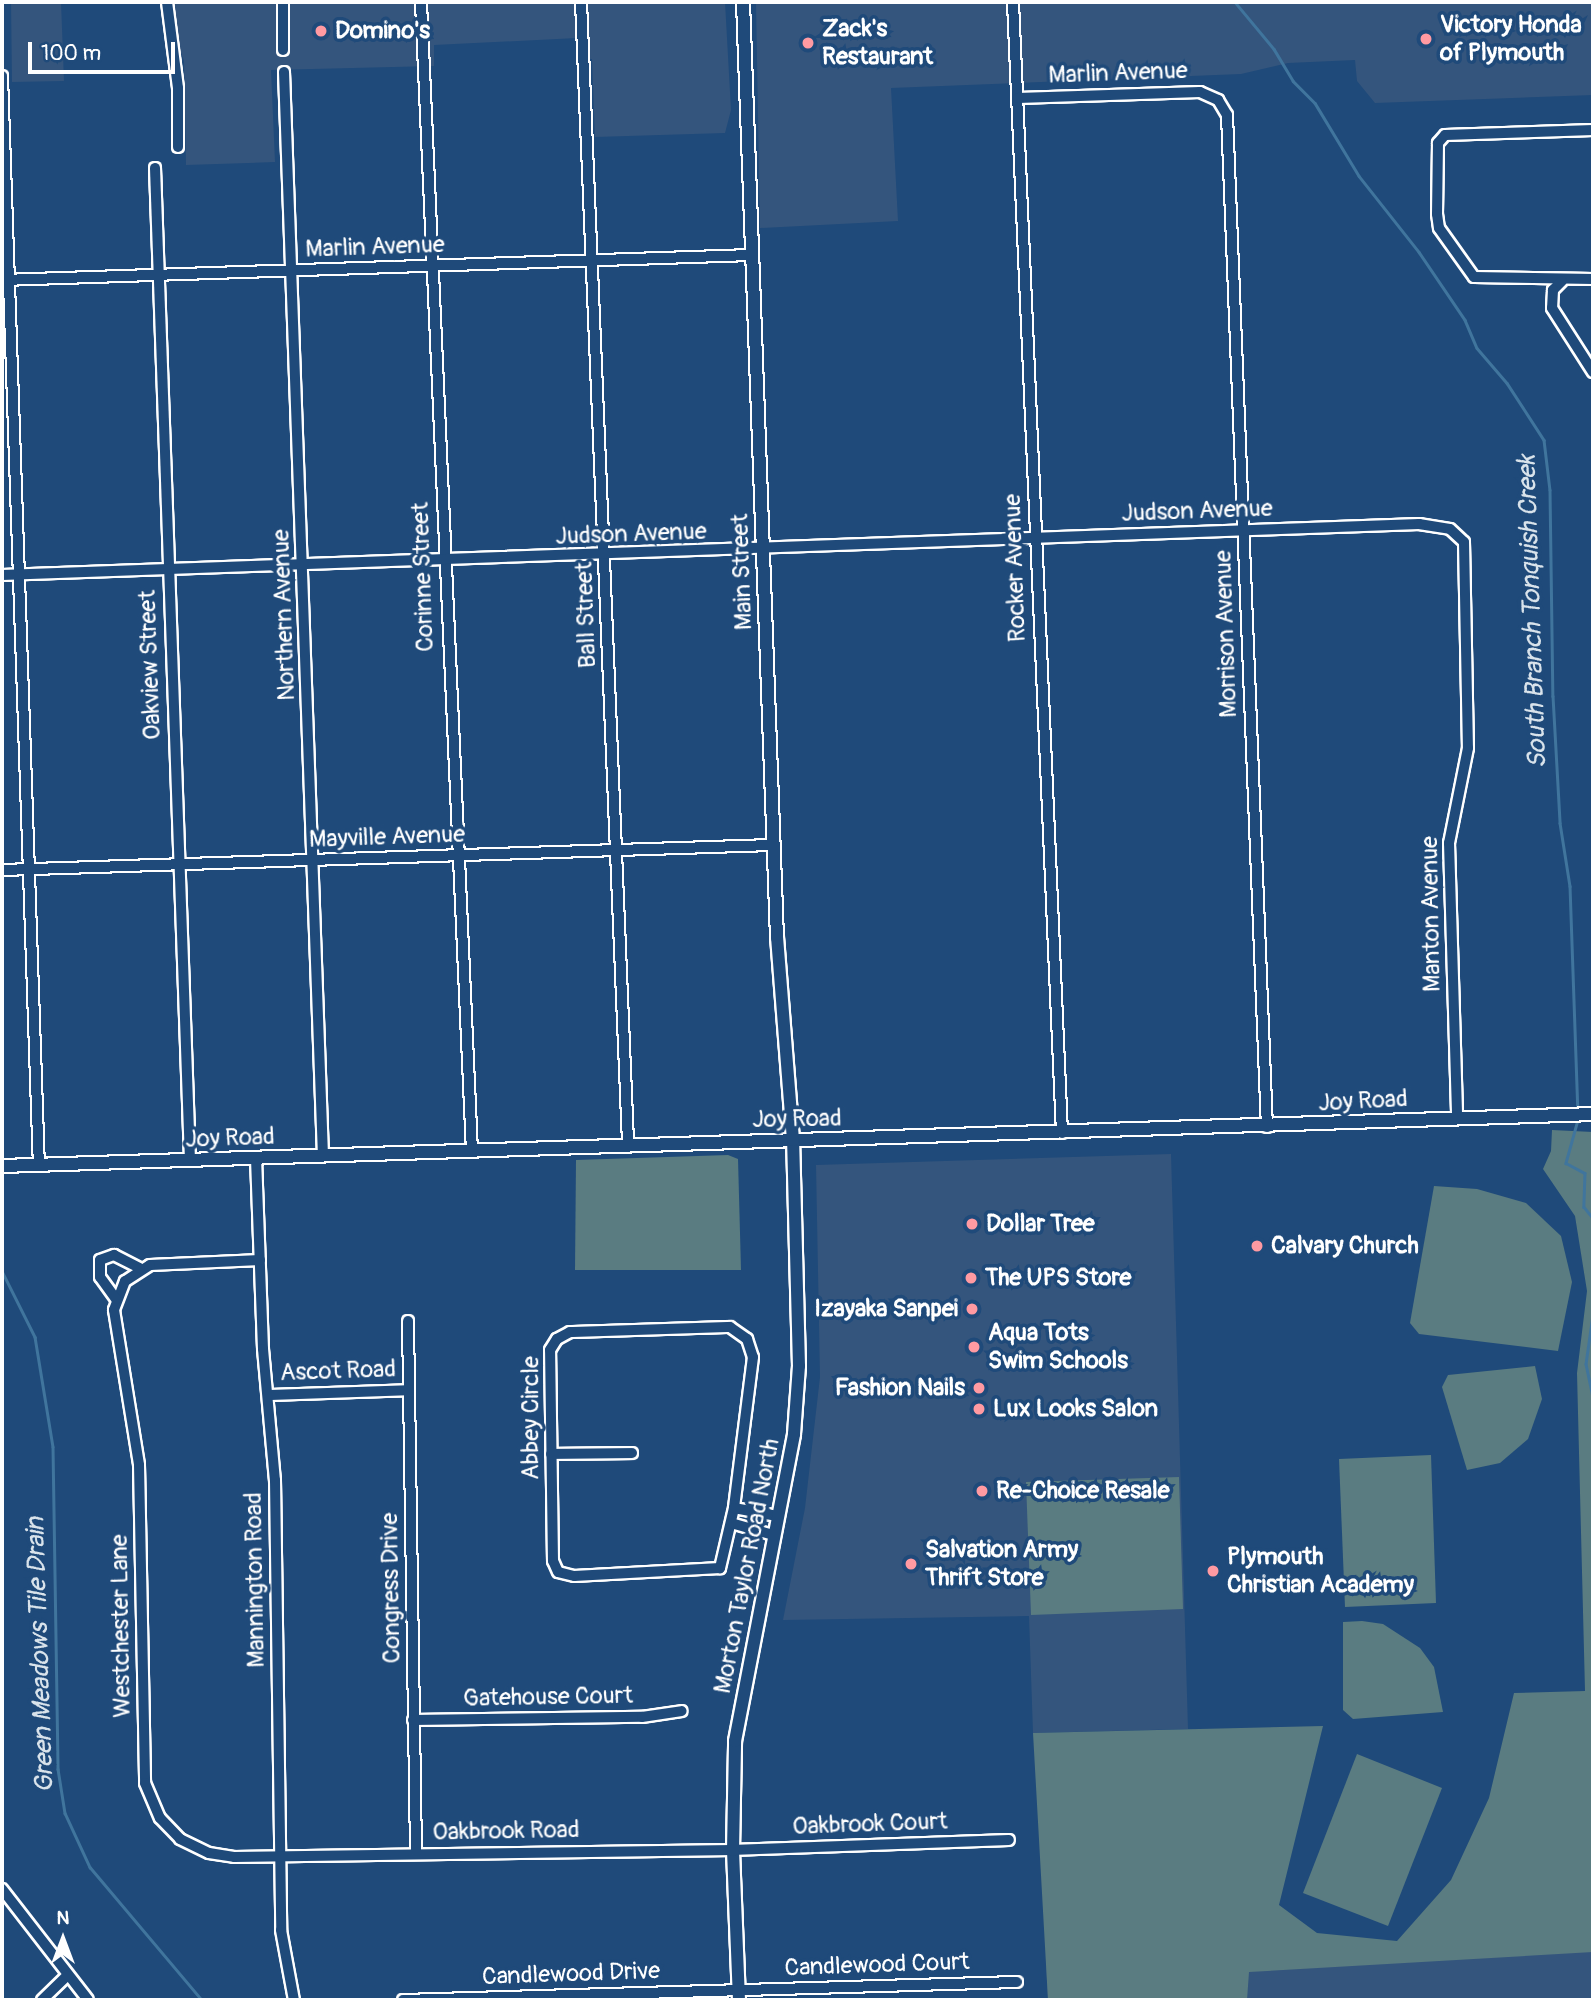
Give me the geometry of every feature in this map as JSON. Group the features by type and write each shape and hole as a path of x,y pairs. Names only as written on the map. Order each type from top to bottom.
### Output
{"street":[{"path":"167,2 178,88 178,147"},
{"path":"283,2 283,50"},
{"name":"Corinne Street","path":"421,2 456,856 472,1150"},
{"name":"Ball Street","path":"581,2 628,1144"},
{"name":"Main Street","path":"743,2 750,255 774,845 793,1140"},
{"name":"Rocker Avenue","path":"1013,2 1062,1133"},
{"name":"Northern Avenue","path":"284,72 323,1155"},
{"path":"2,76 5,280 20,575 39,1166"},
{"name":"Marlin Avenue","path":"1017,98 1200,92 1219,100"},
{"name":"Morrison Avenue","path":"1219,100 1227,122 1267,1127"},
{"path":"1593,130 1454,134 1438,142 1437,221 1470,275 1562,281 1593,279"},
{"name":"Oakview Street","path":"155,168 190,1160"},
{"name":"Marlin Avenue","path":"5,280 750,255"},
{"path":"1562,281 1553,290 1552,308 1593,372"},
{"name":"Judson Avenue","path":"2,576 1434,524 1450,529 1464,542"},
{"name":"Manton Avenue","path":"1457,1118 1448,843 1468,748 1464,542"},
{"name":"Mayville Avenue","path":"2,870 774,845"},
{"name":"Joy Road","path":"2,1166 628,1144 1267,1127 1584,1114"},
{"name":"Morton Taylor Road North","path":"739,1995 733,1850 735,1741 777,1516 799,1377 793,1140"},
{"name":"Mannington Road","path":"256,1158 275,1480 283,1956 294,2000"},
{"path":"140,1268 114,1255 100,1260 97,1271 116,1299 125,1281 140,1268 160,1263 260,1259"},
{"name":"Westchester Lane","path":"116,1299 114,1320 139,1465 148,1792 166,1826 198,1849 225,1857 280,1856"},
{"name":"Congress Drive","path":"408,1321 416,1853"},
{"name":"Abbey Circle","path":"730,1327 747,1339 753,1357 734,1508 720,1568 707,1572 574,1576 558,1572 553,1562 550,1350 557,1339 570,1332 730,1327"},
{"name":"Ascot Road","path":"268,1395 409,1390"},
{"path":"551,1454 632,1453"},
{"path":"734,1508 777,1516"},
{"path":"731,1523 773,1535"},
{"name":"Gatehouse Court","path":"413,1720 642,1717 682,1712"},
{"name":"Oakbrook Court","path":"733,1850 1009,1840"},
{"name":"Oakbrook Road","path":"280,1856 733,1850"},
{"path":"2,1889 88,2000"},
{"path":"42,2000 67,1976"},
{"name":"Candlewood Court","path":"739,1995 1017,1982"},
{"name":"Candlewood Drive","path":"404,2000 739,1995"}],"shaded area":[{"path":"11,2 61,2 64,81 12,82"},
{"path":"173,2 725,2 731,110 725,133 595,137 592,59 578,60 577,38 434,45 434,66 271,70 275,162 186,165 184,61 174,33"},
{"path":"756,2 1593,2 1593,95 1375,103 1357,81 1355,60 1288,63 1241,74 891,88 898,221 760,228"},
{"path":"1171,1154 1188,1729 1033,1733 1029,1616 783,1620 805,1508 820,1377 816,1165"},
{"path":"1593,1937 1593,2000 1048,2000 1046,1963"}],"green space":[{"path":"1552,1130 1593,1132 1593,1952 1249,1972 1247,2000 1048,2000 1033,1733 1323,1726 1279,1905 1317,1933 1397,1941 1451,1880 1489,1798 1514,1693 1585,1691 1577,1373 1587,1291 1575,1216 1543,1169 1551,1151"},
{"path":"728,1155 738,1159 741,1270 575,1270 576,1160"},
{"path":"1434,1186 1477,1189 1526,1203 1561,1236 1572,1282 1558,1351 1419,1334 1410,1323"},
{"path":"1535,1366 1542,1399 1528,1439 1500,1463 1467,1470 1442,1387 1448,1375"},
{"path":"1431,1455 1436,1603 1345,1607 1339,1459"},
{"path":"1179,1477 1183,1609 1031,1615 1026,1482"},
{"path":"1343,1622 1383,1624 1420,1648 1434,1667 1443,1712 1353,1719 1343,1710"},
{"path":"1357,1754 1442,1788 1388,1926 1303,1893"}],"waterway":[{"name":"South Branch Tonquish Creek","path":"1235,2 1274,49 1293,81 1315,103 1359,176 1419,252 1465,320 1477,348 1507,383 1544,440 1550,490 1553,696 1560,823 1570,886 1578,1110"},
{"name":"South Branch Tonquish Creek","path":"1578,1120 1566,1163 1585,1173 1584,1207 1593,1218"},
{"name":"Green Meadows Tile Drain","path":"2,1271 35,1337 53,1447 58,1769 65,1813 90,1867 202,2000"},
{"name":"South Branch Tonquish Creek","path":"1593,1315 1586,1364 1593,1396"}],"place":[{"name":"Domino's","path":"321,31"},
{"name":"Victory Honda of Plymouth","path":"1426,39"},
{"name":"Zack's Restaurant","path":"808,43"},
{"name":"Dollar Tree","path":"972,1224"},
{"name":"Calvary Church","path":"1257,1246"},
{"name":"The UPS Store","path":"971,1278"},
{"name":"Izayaka Sanpei","path":"972,1309"},
{"name":"Aqua Tots Swim Schools","path":"974,1347"},
{"name":"Fashion Nails","path":"979,1388"},
{"name":"Lux Looks Salon","path":"979,1409"},
{"name":"Re-Choice Resale","path":"982,1491"},
{"name":"Salvation Army Thrift Store","path":"911,1564"},
{"name":"Plymouth Christian Academy","path":"1213,1571"}]}
